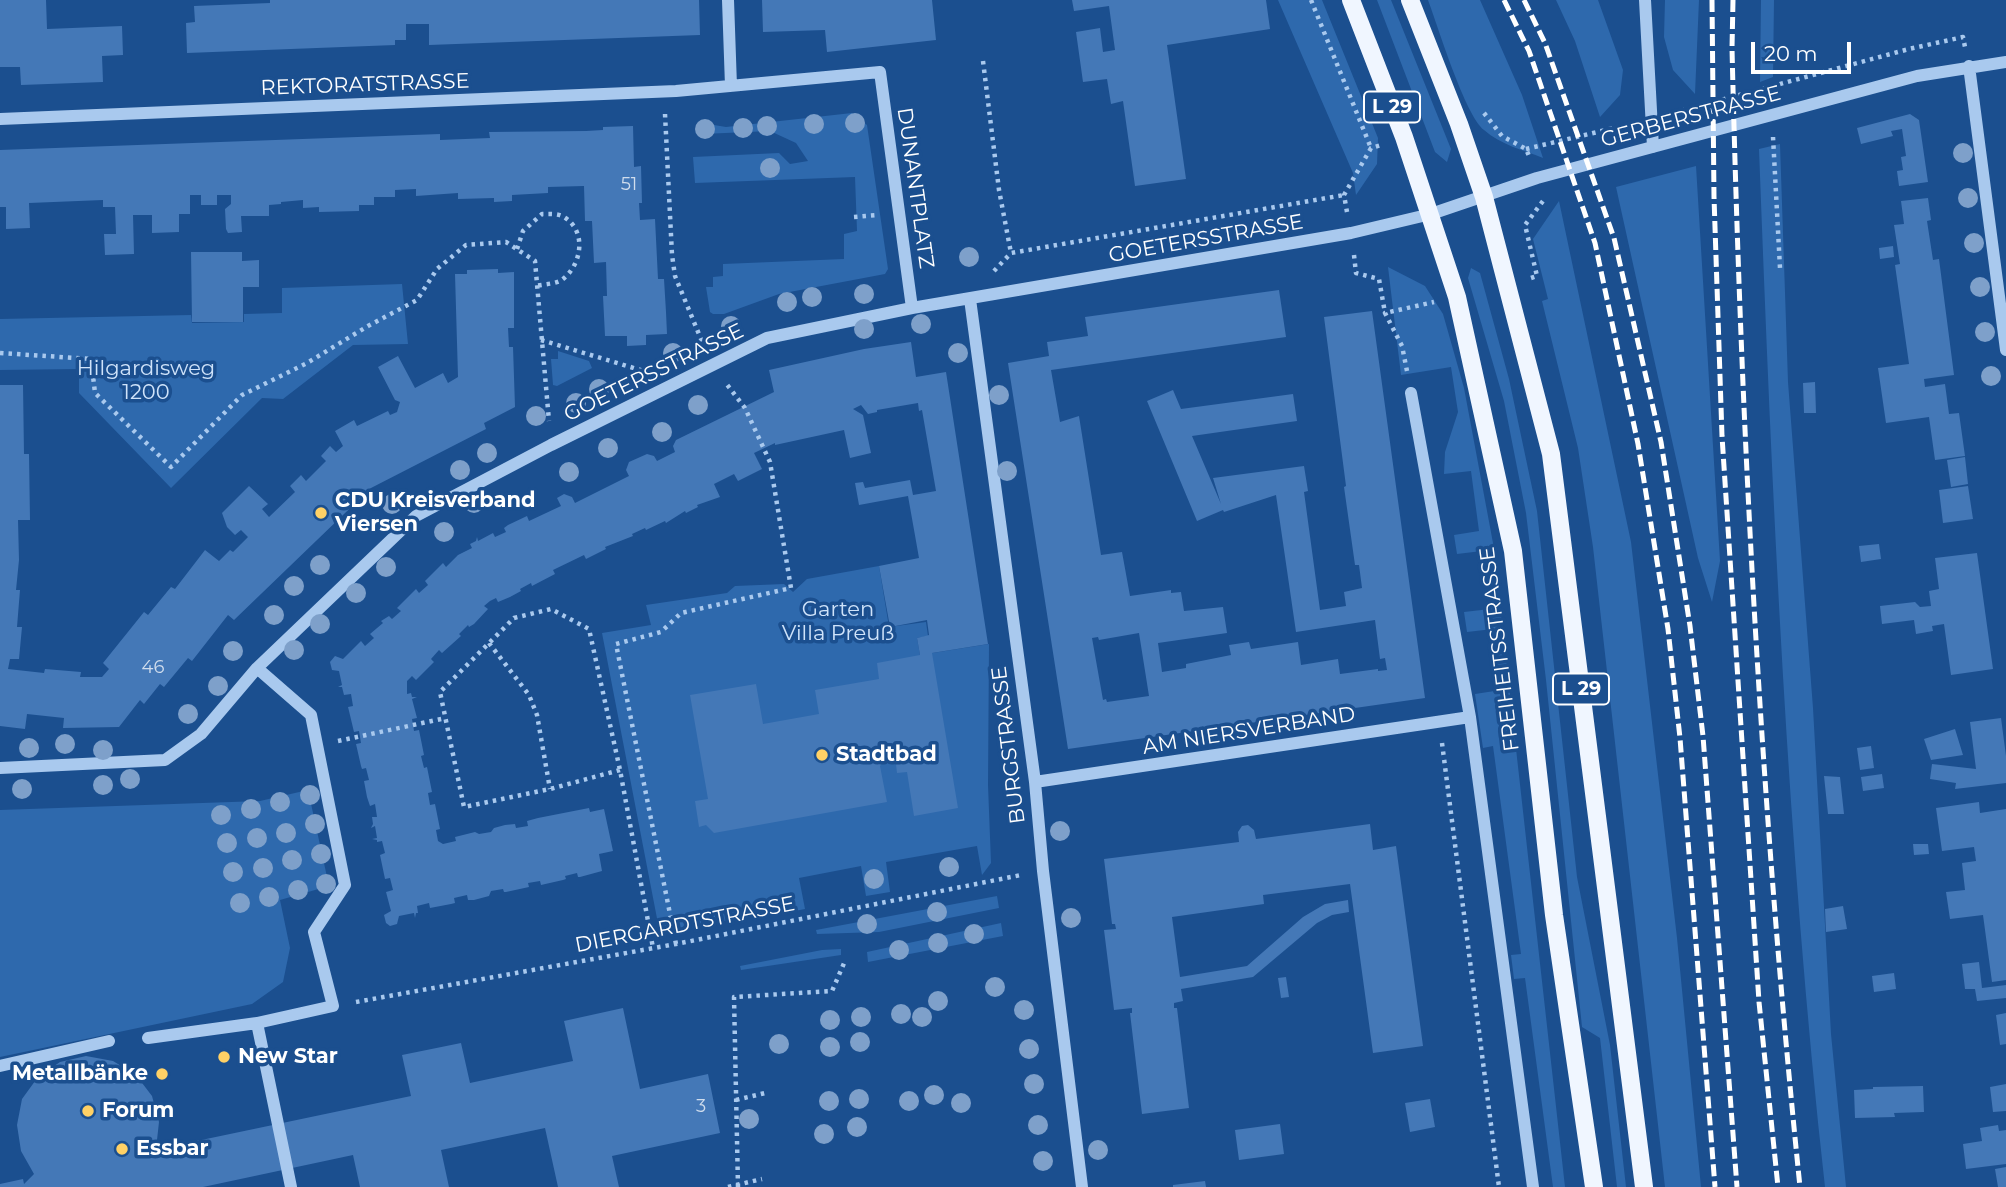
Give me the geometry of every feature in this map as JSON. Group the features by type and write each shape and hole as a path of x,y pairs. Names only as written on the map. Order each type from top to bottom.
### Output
{"main road":[{"name":"FREIHEITSSTRASSE","path":"1352,0 1404,137 1457,298 1513,551 1554,915 1594,1187"},
{"name":"L 29","path":"1410,0 1459,124 1484,197 1551,454 1644,1187"}],"street":[{"path":"728,0 731,86"},
{"path":"1636,0 1645,6 1653,147"},
{"name":"GERBERSTRASSE","path":"1431,214 1536,178 1917,76 2006,62"},
{"path":"1969,66 2006,350"},
{"name":"REKTORATSTRASSE","path":"0,119 670,91 880,72"},
{"name":"DUNANTPLATZ","path":"880,72 912,308"},
{"name":"GOETERSSTRASSE","path":"0,768 165,760 201,734 257,667 416,516 551,445 767,338 912,308 1351,233 1431,214"},
{"name":"BURGSTRASSE","path":"970,299 1035,782 1043,871 1082,1187"},
{"name":"FREIHEITSSTRASSE","path":"1411,393 1470,717 1533,1187"},
{"path":"148,1038 257,1023 333,1006 314,932 345,885 311,715 257,667"},
{"name":"AM NIERSVERBAND","path":"1035,782 1470,717"},
{"path":"257,1023 291,1187"},
{"path":"0,1066 109,1041"}],"path":[{"path":"1311,0 1371,148"},
{"path":"1526,149 1964,37 1969,66"},
{"path":"983,61 999,190 1011,253"},
{"path":"670,91 672,255 675,276 712,365 745,408 770,462 791,588 681,613 661,632 616,644 676,944"},
{"path":"1459,124 1484,113"},
{"path":"1772,115 1780,268"},
{"path":"1385,313 1379,279 1356,273 1344,195 1371,148 1404,137"},
{"path":"970,299 1011,253 1344,195"},
{"path":"517,249 523,231 542,214 562,215 575,226 579,245 577,263 561,281 536,286"},
{"path":"0,353 91,359 95,393 171,467 242,395 307,363 416,300 437,269 466,245 506,242 535,261 551,445"},
{"path":"541,340 679,382"},
{"path":"620,771 464,807 440,692 514,618 551,609 589,629 620,771 653,948"},
{"path":"489,643 529,695 537,715 550,789"},
{"path":"317,746 446,718"},
{"path":"1439,721 1499,1187"},
{"name":"DIERGARDTSTRASSE","path":"333,1006 676,944 1043,871"},
{"path":"739,1186 734,997 832,990 845,961"},
{"path":"736,1100 765,1093"},
{"path":"728,1187 762,1179"}],"green space":[{"path":"1278,0 1322,0 1378,138 1377,164 1356,195 1353,173"},
{"path":"1377,0 1391,0 1451,149 1447,162 1435,152"},
{"path":"1428,0 1480,0 1522,95 1543,158 1498,140 1477,121 1461,89"},
{"path":"1556,0 1598,0 1623,70 1620,95 1600,117 1575,41"},
{"path":"1665,0 1699,0 1695,94 1673,70 1664,37"},
{"path":"1761,0 1774,0 1773,77 1760,82"},
{"path":"852,113 867,125 888,269 885,274 779,294 724,314 710,312 706,287 713,287 713,277 723,276 723,264 844,259 844,234 857,231 855,177 695,183 693,157 779,153 790,164 808,161 796,143 770,131 703,134 702,123 726,127"},
{"path":"1780,144 1788,382 1813,708 1831,1034 1846,1187 1825,1187 1800,928 1791,798 1769,409 1759,149"},
{"path":"1696,166 1720,561 1712,602 1698,558 1616,187"},
{"path":"1559,201 1631,542 1677,938 1701,1187 1665,1187 1593,547 1578,448 1542,301 1548,299 1533,239"},
{"path":"1388,267 1425,286 1443,314 1464,388 1493,543 1565,1187 1553,1187 1525,978 1514,979 1511,955 1521,954 1493,746 1483,748 1475,694 1501,690 1493,629 1467,632 1464,612 1490,609 1482,551 1457,554 1454,535 1479,531 1471,471 1444,474 1445,452 1458,412 1451,367 1401,375"},
{"path":"1471,268 1480,273 1509,379 1537,511 1577,877 1610,1045 1626,1187 1617,1187 1600,1038 1582,1027 1526,513 1504,401 1468,278"},
{"name":"Hilgardisweg 1200","path":"402,284 408,344 353,345 283,399 262,398 171,488 79,393 79,369 0,370 0,319 191,315 192,323 244,322 244,314 282,313 282,288"},
{"path":"558,351 589,361 592,368 557,386 553,385 551,359 558,359"},
{"name":"Garten Villa Preuß","path":"879,566 889,627 926,622 928,636 917,638 920,655 989,644 988,785 991,863 982,875 977,846 886,862 890,892 866,896 861,866 799,878 805,909 769,916 763,913 660,934 602,633 651,625 646,605 727,593 735,586 784,584 793,592 807,579"},
{"path":"308,790 329,886 280,900 290,948 283,982 252,1004 0,1057 0,810 260,801"},
{"path":"997,896 999,908 879,932 817,934 816,930"},
{"path":"1001,923 1003,936 868,962 867,952"},
{"path":"841,949 841,955 741,970 740,966 822,950"}],"building":[{"path":"0,0 46,0 47,29 122,26 123,55 102,56 103,82 21,85 20,67 0,67"},
{"path":"270,0 699,0 700,35 429,45 429,24 406,24 406,40 395,40 395,45 187,53 186,23 195,22 194,6 270,3"},
{"path":"762,0 932,0 936,40 827,52 825,30 763,32"},
{"path":"1072,0 1266,0 1270,29 1167,45 1186,179 1135,186 1123,101 1111,104 1107,79 1083,82 1076,32 1100,28 1103,52 1115,50 1109,6 1074,11"},
{"path":"1910,114 1919,120 1928,182 1899,186 1897,171 1903,170 1901,157 1906,156 1902,129 1891,131 1893,136 1861,144 1857,128"},
{"path":"633,126 634,167 641,166 640,220 655,219 658,279 664,279 666,312 667,334 646,335 646,345 627,346 627,336 605,336 603,296 607,296 606,262 594,263 592,221 585,221 584,186 548,187 548,193 512,195 512,201 494,202 494,198 458,199 458,193 416,196 416,189 395,190 395,197 374,197 374,205 359,205 359,211 319,212 319,207 303,208 303,200 281,202 269,205 269,216 241,216 242,232 228,233 225,209 231,204 231,195 217,195 217,205 201,205 201,195 190,195 190,214 179,214 179,232 152,233 152,215 133,215 134,254 105,255 104,234 116,234 115,207 103,207 103,200 29,203 30,228 6,229 6,207 0,207 0,150 440,134 440,140 490,138 489,132 586,131 603,130 603,127"},
{"path":"1928,198 1931,220 1927,221 1933,260 1939,259 1954,375 1924,379 1925,387 1945,384 1949,414 1959,413 1965,456 1935,460 1929,417 1886,423 1878,368 1909,364 1895,265 1900,264 1894,225 1904,224 1901,201"},
{"path":"1893,246 1894,257 1880,259 1879,248"},
{"path":"191,252 242,252 242,261 259,260 259,287 243,287 243,322 192,322"},
{"path":"498,269 498,273 514,272 514,328 508,328 509,347 513,347 515,407 484,423 486,429 371,488 234,620 228,615 192,661 188,658 164,687 160,684 144,704 140,700 119,727 63,728 64,718 27,714 25,729 0,726 0,385 23,385 24,454 29,454 30,520 18,520 19,560 16,590 20,590 17,627 22,627 19,659 10,659 8,669 44,673 45,669 81,672 80,677 102,677 109,669 103,663 144,612 148,615 171,587 175,589 205,550 219,561 248,537 241,530 235,535 227,527 222,513 249,486 268,504 262,509 269,517 295,492 290,486 301,475 306,481 326,461 321,456 330,446 336,452 343,446 335,431 354,420 357,426 388,411 390,415 397,412 400,402 395,400 378,367 398,356 415,388 443,373 448,383 458,377 455,274 467,274 467,270"},
{"path":"1279,290 1286,337 1051,370 1060,422 1079,416 1101,555 1122,552 1130,596 1171,590 1171,593 1181,592 1184,611 1223,607 1227,633 1158,643 1162,672 1231,655 1229,645 1249,642 1251,649 1298,642 1301,665 1338,659 1340,674 1387,670 1385,658 1380,659 1375,620 1296,632 1276,495 1224,512 1223,510 1197,521 1147,401 1173,390 1181,409 1293,394 1297,421 1192,436 1221,504 1213,478 1304,466 1308,491 1304,492 1320,610 1346,606 1344,592 1362,588 1359,565 1355,565 1344,487 1346,486 1324,317 1372,311 1425,698 1068,749 1008,363 1049,356 1047,342 1088,336 1085,317","holes":["1139,633 1149,696 1107,702 1106,699 1103,700 1092,638 1098,637 1099,640"]},
{"path":"911,342 916,377 946,372 988,644 932,653 958,808 914,816 907,772 897,773 895,756 888,757 880,766 887,802 714,833 706,825 699,827 695,801 708,799 690,695 756,684 763,724 819,714 815,690 879,679 877,663 920,655 917,638 929,635 927,620 890,627 879,566 919,558 908,496 859,505 855,483 863,482 865,488 910,480 913,495 936,491 922,410 919,411 918,403 868,414 861,405 853,409 863,415 871,453 850,458 844,430 775,443 754,453 762,469 738,481 734,474 714,484 720,497 697,505 698,507 686,513 685,511 666,523 665,521 632,534 633,536 605,547 606,549 586,559 584,555 553,570 555,574 532,586 531,583 510,597 498,602 496,598 490,601 484,606 488,609 474,624 469,627 468,625 459,634 461,636 442,653 439,650 431,659 434,662 416,680 412,676 407,681 407,694 411,693 412,697 417,697 412,699 417,718 412,719 414,731 419,730 424,755 421,756 424,768 427,767 432,792 428,793 430,805 435,804 440,829 436,830 438,841 443,844 456,841 455,837 475,832 491,832 494,828 505,825 515,824 516,828 528,826 527,821 589,808 590,812 604,809 613,851 599,854 602,871 580,877 577,873 565,876 566,879 541,885 540,881 528,883 529,887 506,892 503,889 491,891 489,896 474,900 468,900 467,895 454,898 455,903 451,904 430,908 429,903 417,906 418,913 415,918 414,913 399,916 397,924 390,926 386,923 384,915 391,911 386,892 393,890 390,878 385,879 380,855 385,853 382,841 372,839 377,838 375,826 371,828 372,817 377,817 375,804 370,806 367,797 364,781 369,780 366,768 362,769 356,744 361,743 359,731 354,732 348,707 353,706 351,694 344,695 342,687 338,687 342,685 339,671 332,670 330,662 335,656 343,659 361,641 365,646 374,638 370,634 383,623 381,621 389,616 392,619 401,611 397,608 416,589 419,593 428,585 425,581 443,563 446,567 458,555 472,548 470,544 476,541 477,537 478,541 493,533 495,537 506,532 504,528 508,525 527,516 529,521 561,506 557,498 564,494 572,497 575,503 629,476 626,470 629,462 647,454 654,456 657,461 675,452 673,446 676,440 774,392 769,370 864,349"},
{"path":"1815,382 1816,413 1804,413 1803,383"},
{"path":"1965,457 1968,484 1951,487 1947,460"},
{"path":"1968,486 1973,519 1943,523 1939,490"},
{"path":"1879,544 1881,559 1861,562 1859,546"},
{"path":"1977,553 1993,669 1951,675 1944,624 1932,626 1933,631 1916,634 1914,620 1882,624 1880,606 1915,602 1920,607 1931,606 1929,591 1939,589 1935,558"},
{"path":"2001,718 2006,783 1955,789 1956,783 1930,779 1932,764 1976,769 1970,722"},
{"path":"1955,729 1963,755 1931,760 1924,739"},
{"path":"1871,746 1874,768 1860,770 1857,748"},
{"path":"1882,774 1884,788 1863,791 1861,777"},
{"path":"1824,776 1840,777 1844,814 1828,814"},
{"path":"1979,802 1980,813 2006,809 2006,980 1992,982 1983,915 1950,919 1946,892 1965,890 1962,863 1976,861 1974,847 1942,851 1936,808"},
{"path":"1370,824 1373,850 1396,846 1423,1046 1373,1053 1350,884 1263,895 1264,904 1172,917 1180,977 1247,966 1303,917 1325,904 1348,900 1349,912 1332,915 1317,923 1253,977 1181,989 1183,1001 1174,1003 1174,1008 1177,1008 1189,1108 1142,1114 1130,1013 1132,1008 1114,1010 1104,930 1116,929 1115,924 1112,924 1104,859 1239,842 1238,832 1242,826 1248,825 1254,830 1256,839"},
{"path":"1913,844 1928,844 1929,854 1914,855"},
{"path":"1843,906 1847,929 1826,932 1825,909"},
{"path":"1979,962 1982,988 2006,985 2006,998 1977,1001 1975,989 1965,989 1962,964"},
{"path":"1894,973 1896,989 1874,992 1872,976"},
{"path":"1286,977 1289,997 1281,998 1278,978"},
{"path":"623,1008 640,1089 708,1074 720,1133 612,1156 619,1187 558,1187 545,1128 441,1150 449,1187 360,1187 353,1155 203,1187 0,1187 0,1184 23,1179 24,1184 34,1174 21,1151 17,1125 22,1099 38,1077 60,1062 86,1056 113,1061 136,1075 152,1096 159,1122 156,1149 169,1153 168,1147 411,1096 402,1055 461,1043 470,1083 573,1061 564,1021"},
{"path":"2006,1013 2006,1044 2000,1045 1996,1015"},
{"path":"2006,1084 2006,1111 1993,1112 1990,1087"},
{"path":"1923,1086 1924,1112 1894,1113 1895,1117 1855,1118 1854,1090"},
{"path":"1430,1099 1435,1127 1410,1132 1405,1103"},
{"path":"1280,1124 1284,1154 1239,1160 1235,1130"},
{"path":"1998,1125 1999,1131 2006,1130 2006,1164 1966,1169 1963,1144 1982,1141 1980,1128"},
{"path":"2006,1167 2006,1187 1998,1187 1995,1169"},
{"path":"1205,1181 1206,1187 1173,1187 1173,1185"}],"railway":[{"path":"1504,0 1529,51 1595,243 1638,444 1668,629 1680,738 1715,1187"},
{"path":"1524,0 1545,43 1614,238 1661,442 1690,626 1703,736 1737,1187"},
{"path":"1712,0 1714,197 1722,436 1759,1002 1778,1187"},
{"path":"1733,0 1732,48 1741,333 1755,618 1774,903 1800,1187"}],"place":[{"name":"CDU Kreisverband Viersen","path":"321,513"},
{"name":"Stadtbad","path":"822,755"},
{"name":"New Star","path":"224,1057"},
{"name":"Metallbänke","path":"162,1074"},
{"name":"Forum","path":"88,1111"},
{"name":"Essbar","path":"122,1149"}]}
